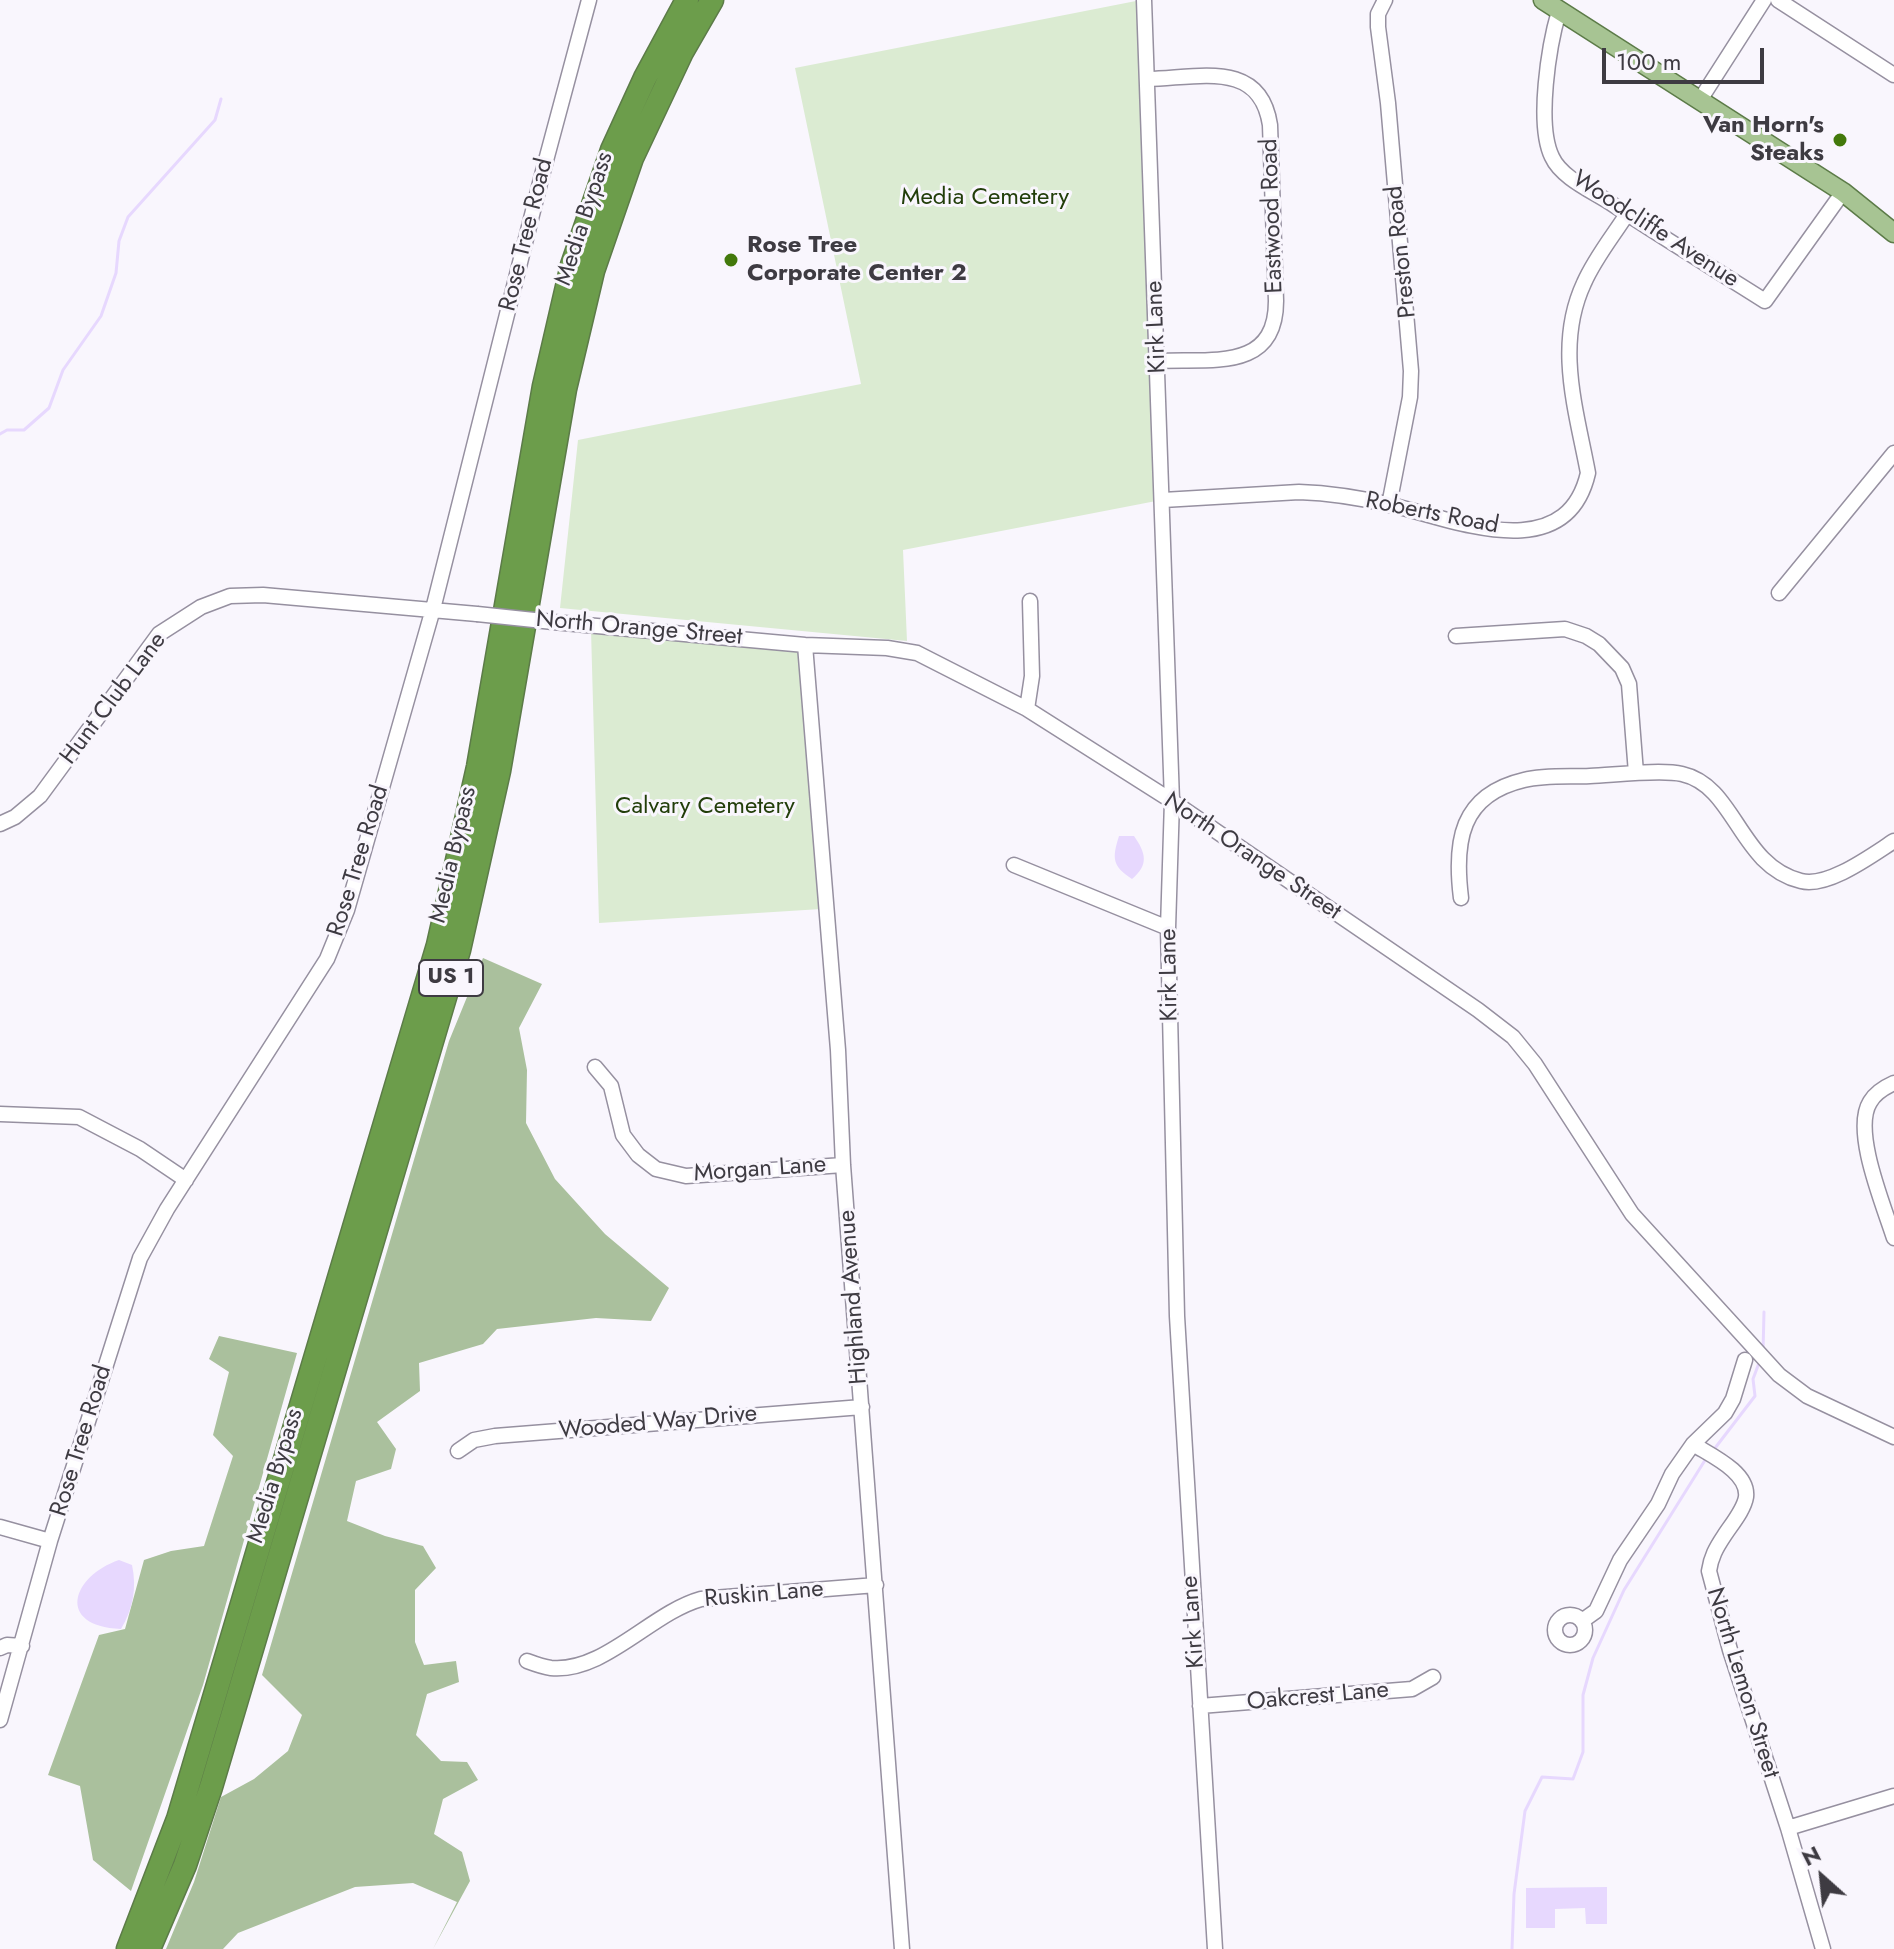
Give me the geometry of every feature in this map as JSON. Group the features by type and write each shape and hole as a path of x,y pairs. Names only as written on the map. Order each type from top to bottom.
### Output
{"highway":[{"name":"Media Bypass","path":"128,1949 178,1819 422,1002 453,886 472,797 544,386 562,305 597,189 628,114 685,0"},
{"name":"Media Bypass","path":"149,1949 185,1865 211,1787 459,950 499,771 565,389 593,271 637,147 682,52 712,0"}],"main road":[{"path":"1543,0 1891,224"}],"street":[{"name":"Rose Tree Road","path":"0,1720 50,1541 140,1258 167,1209 335,943 347,910 433,609 589,0"},
{"name":"Kirk Lane","path":"1144,0 1172,801 1168,928 1177,1316 1215,1949"},
{"name":"Preston Road","path":"1385,0 1378,14 1378,27 1411,348 1410,397 1389,505"},
{"path":"1700,100 1764,0"},
{"path":"1778,0 1894,75"},
{"name":"Woodcliffe Avenue","path":"1559,11 1548,66 1545,119 1550,153 1556,165 1566,174 1627,214 1765,301 1843,192"},
{"name":"Eastwood Road","path":"1148,79 1239,79 1263,97 1268,110 1271,140 1276,320 1269,337 1255,351 1236,358 1158,361"},
{"name":"Roberts Road","path":"1163,500 1321,493 1389,505 1479,528 1498,530 1547,526 1576,506 1588,473 1568,365 1570,330 1584,282 1627,214"},
{"path":"1779,593 1894,453"},
{"name":"Hunt Club Lane","path":"0,824 15,817 40,796 159,634 201,607 230,596 263,595 433,609"},
{"path":"1027,709 1032,676 1030,601"},
{"name":"North Orange Street","path":"433,609 917,653 1027,709 1172,801 1513,1037 1535,1064 1632,1214 1779,1375 1807,1396 1894,1437"},
{"path":"1456,636 1565,629 1599,644 1622,668 1629,684 1636,773"},
{"name":"Highland Avenue","path":"805,645 838,1050 843,1165 902,1949"},
{"path":"1461,898 1459,838 1468,817 1481,800 1501,788 1525,780 1682,773 1710,789 1722,802 1761,860 1802,882 1841,872 1894,841"},
{"path":"1014,865 1168,928"},
{"name":"Morgan Lane","path":"595,1067 611,1086 623,1135 638,1155 656,1169 686,1176 843,1165"},
{"path":"1894,1083 1883,1088 1868,1104 1864,1125 1866,1148 1894,1238"},
{"path":"0,1114 79,1117 140,1149 186,1180"},
{"path":"1582,1621 1596,1611 1620,1560 1658,1504 1672,1474 1698,1448 1725,1413 1733,1399 1745,1360"},
{"name":"Wooded Way Drive","path":"458,1451 474,1440 495,1436 862,1407"},
{"name":"North Lemon Street","path":"1698,1448 1720,1461 1744,1484 1746,1496 1741,1510 1710,1559 1709,1571 1730,1650 1788,1828 1823,1949"},
{"path":"0,1527 50,1541"},
{"name":"Ruskin Lane","path":"527,1661 550,1668 570,1667 595,1658 681,1605 701,1599 876,1585"},
{"path":"0,1648 22,1646"},
{"name":"Oakcrest Lane","path":"1200,1706 1412,1689 1433,1677"},
{"path":"1788,1828 1894,1796"}],"green space":[{"name":"Media Cemetery","path":"1141,0 1156,501 903,550 907,641 560,608 578,440 861,384 795,68"},
{"name":"Calvary Cemetery","path":"591,630 797,652 802,660 821,909 599,923"},
{"path":"483,958 542,984 519,1028 527,1070 526,1123 555,1179 605,1234 669,1288 651,1321 596,1318 497,1329 483,1344 419,1363 420,1391 377,1422 396,1449 391,1469 356,1481 347,1521 423,1546 436,1568 415,1590 415,1642 424,1665 456,1661 459,1682 427,1694 416,1735 441,1761 467,1762 478,1780 443,1799 434,1834 462,1852 470,1881 433,1949 457,1902 413,1883 355,1887 238,1933 223,1949 166,1949 194,1882 221,1797 254,1779 288,1751 302,1715 262,1675 449,1041"},
{"path":"219,1336 297,1353 203,1685 131,1891 93,1860 80,1786 48,1775 99,1635 125,1629 144,1560 171,1551 204,1546 233,1456 213,1435 229,1372 209,1359"}],"shaded area":[{"path":"1119,836 1134,836 1143,853 1141,869 1132,879 1115,861"},
{"path":"119,1560 132,1565 134,1582 131,1606 121,1629 100,1626 86,1619 79,1610 78,1599 90,1577"},
{"path":"1607,1887 1607,1924 1586,1924 1585,1908 1555,1909 1555,1928 1526,1928 1526,1888"}],"waterway":[{"path":"0,434 7,430 24,430 49,408 63,370 101,316 116,273 119,241 128,217 215,120 221,99"},
{"path":"1763,1352 1764,1312"},
{"path":"1712,1452 1755,1396 1753,1379 1759,1363"},
{"path":"1512,1949 1514,1894 1525,1811 1542,1777 1573,1779 1583,1752 1583,1695 1593,1658 1624,1590 1707,1457"}],"place":[{"name":"Van Horn's Steaks","path":"1840,140"},
{"name":"Rose Tree Corporate Center 2","path":"731,260"}]}
